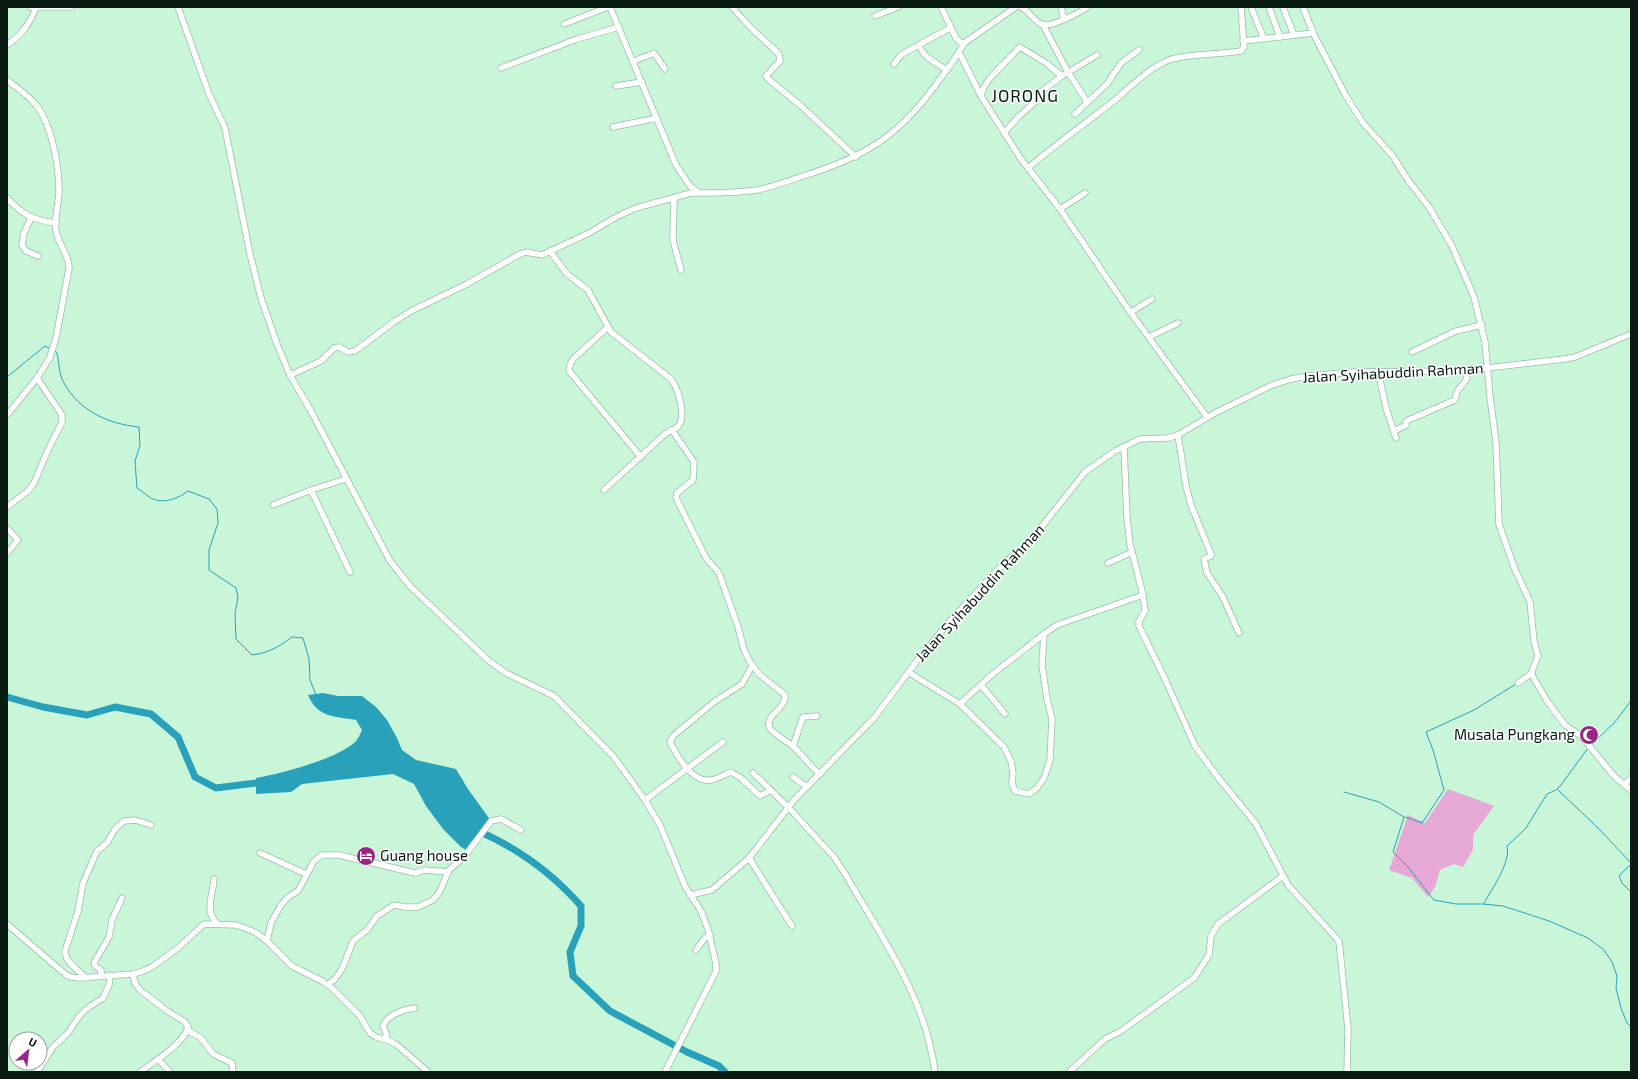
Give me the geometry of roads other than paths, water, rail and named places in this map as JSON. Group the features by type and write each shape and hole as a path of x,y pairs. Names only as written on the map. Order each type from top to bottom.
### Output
{"street":[{"path":"7,45 24,31 33,7 72,7"},
{"path":"178,7 204,82 225,128 251,260 264,306 290,375 392,564 410,586 495,666 506,673 550,693 614,757 645,800 666,837 682,879 690,895 701,911 710,935 716,971 665,1072"},
{"path":"564,24 609,7 634,61 676,165 690,186 697,193"},
{"path":"732,7 750,27 779,54 780,61 766,76 768,79 806,110 856,157"},
{"path":"875,16 898,7"},
{"path":"941,7 950,28 958,41 964,43"},
{"path":"1021,7 1043,25 1068,72 1087,102"},
{"path":"1061,7 1064,19"},
{"path":"1043,25 1064,19 1088,7"},
{"path":"1028,168 1056,144 1163,63 1172,59 1187,56 1241,51 1244,47 1242,7"},
{"path":"1251,7 1264,39"},
{"path":"1269,7 1280,37"},
{"path":"1283,7 1294,35"},
{"path":"1303,7 1313,33 1346,96 1363,123 1392,155 1408,180 1427,203 1443,230 1474,296 1486,342 1487,368 1496,442 1499,524 1514,567 1530,602 1534,641 1538,656 1532,673 1518,683"},
{"path":"290,375 321,361 334,348 339,347 348,352 355,351 395,321 413,310 468,284 520,254 526,252 539,255 550,251 589,233 618,216 636,208 697,193 756,190 823,170 856,157 882,141 915,112 947,70 964,43 1012,8"},
{"path":"501,68 577,39 619,27"},
{"path":"894,64 902,54 950,28"},
{"path":"1243,41 1313,33"},
{"path":"919,44 921,50 928,58 947,70"},
{"path":"981,96 984,87 990,78 1020,47 1046,63 1062,76"},
{"path":"1075,114 1107,84 1121,63 1139,50"},
{"path":"634,61 654,53 665,69"},
{"path":"958,54 962,58 981,96 1028,168 1060,209 1130,312 1207,417"},
{"path":"1004,133 1018,117 1034,103 1034,97 1068,72 1097,55"},
{"path":"7,80 37,107 48,130 59,180 59,198 56,223 57,234 68,259 69,268 56,338 50,357 37,378 7,415"},
{"path":"616,86 642,82"},
{"path":"613,127 656,118"},
{"path":"1060,209 1085,194"},
{"path":"7,198 20,212 31,218 56,223"},
{"path":"674,198 673,240 681,270"},
{"path":"31,218 24,233 22,245 26,251 38,256"},
{"path":"550,251 567,274 586,288 608,327 617,338 668,376 674,383 683,416 680,424 666,434 604,490"},
{"path":"1130,312 1152,299"},
{"path":"1149,337 1178,323"},
{"path":"1412,352 1456,331 1482,325"},
{"path":"608,327 573,359 569,371 641,457"},
{"name":"Jalan Syihabuddin Rahman","path":"690,895 712,890 749,858 794,800 874,718 908,672 942,630 1006,561 1024,549 1085,472 1101,460 1140,439 1168,438 1178,435 1207,417 1284,381 1314,376 1378,371 1487,368 1569,358 1631,334"},
{"path":"1394,431 1406,425 1406,421 1455,400 1457,391 1466,382 1467,369"},
{"path":"1378,371 1386,408 1396,438"},
{"path":"7,507 28,491 34,484 47,452 62,422 62,415 37,378"},
{"path":"672,430 692,457 695,464 693,480 677,493 676,498 706,558 719,573 738,627 744,650 752,666 762,677 785,695 785,701 768,724 774,733 793,746 820,774"},
{"path":"1178,435 1186,486 1191,505 1212,555 1204,559 1205,567 1223,597 1239,633"},
{"path":"1124,447 1126,504 1132,552 1143,595 1145,611 1139,622 1139,626 1170,688 1192,740 1217,776 1256,824 1283,876 1324,926 1334,934 1339,941 1348,1029 1347,1072"},
{"path":"273,505 310,490 346,479"},
{"path":"310,490 350,572"},
{"path":"7,528 18,540 7,553"},
{"path":"1108,563 1132,552"},
{"path":"960,704 1015,656 1057,625 1143,595"},
{"path":"908,672 960,704 1007,751 1011,761 1013,773 1012,783 1015,791 1027,794 1033,792 1044,778 1050,760 1052,719 1047,699 1042,665 1044,634"},
{"path":"752,666 742,684 714,702 671,739 670,742 680,761 698,778 706,781 714,780 730,772 741,778 760,796 771,790"},
{"path":"1532,673 1548,701 1565,725 1581,736 1615,777 1631,790"},
{"path":"981,685 1006,714"},
{"path":"793,746 802,718 804,716 817,716"},
{"path":"645,800 723,742"},
{"path":"753,773 789,808 838,862 903,971 926,1026 935,1072"},
{"path":"793,777 807,787"},
{"path":"1626,783 1631,778"},
{"path":"328,984 334,980 342,969 353,940 367,930 377,916 394,905 405,907 418,906 433,900 439,893 448,872 461,860 491,821 501,819 521,830"},
{"path":"86,978 71,964 65,955 65,951 78,911 81,891 88,869 97,851 107,843 118,824 129,820 151,825"},
{"path":"260,853 306,874"},
{"path":"267,941 271,923 275,915 284,901 298,891 306,874 322,855 334,854 415,873 425,870 448,872"},
{"path":"749,858 792,926"},
{"path":"1069,1072 1105,1039 1121,1032 1194,978 1209,955 1211,936 1218,924 1283,876"},
{"path":"214,879 210,910 212,917 217,923"},
{"path":"101,976 101,970 95,966 94,963 109,937 112,920 122,898"},
{"path":"7,924 65,974 74,978 133,974 152,967 178,948 201,925 217,923 244,927 255,932 267,941 292,966 328,984 355,1011 370,1034 386,1039 397,1045 428,1072"},
{"path":"696,950 704,939 710,935"},
{"path":"133,974 134,982 138,987 187,1025 187,1030 182,1038 158,1059 140,1072"},
{"path":"37,1072 53,1047 68,1033 80,1015 92,1004 103,998 109,985 110,976"},
{"path":"386,1039 386,1033 383,1026 388,1019 408,1009 415,1008"},
{"path":"187,1030 201,1038 213,1054 232,1063 233,1072"},
{"path":"158,1059 170,1072"}],"water":[{"path":"323,693 338,696 362,696 376,707 387,720 402,750 416,760 456,769 468,789 491,821 468,851 461,847 443,829 426,806 414,784 393,774 302,784 291,792 256,794 256,778 279,773 321,760 346,749 358,739 362,730 356,720 328,715 322,712 312,703 308,695"}],"waterway":[{"path":"7,377 45,346 51,349"},
{"path":"55,351 57,353 62,380 70,393 78,401 86,408 106,419 117,423 139,427 140,445 135,461 137,488 151,498 162,501 176,498 188,491 209,499 217,509 218,523 209,550 209,570 236,588 238,597 235,614 236,639 252,655 273,649 292,637 303,638 309,659 310,680 316,695"},
{"path":"1405,817 1422,823 1444,790 1433,750 1426,732 1474,710 1516,684"},
{"path":"7,697 43,707 87,715 115,707 151,714 178,737 195,777 216,788 264,782"},
{"path":"1592,744 1615,722 1631,701"},
{"path":"1588,748 1557,789 1598,828 1631,863"},
{"path":"1484,903 1504,867 1507,846 1526,828 1547,794 1556,790"},
{"path":"1344,792 1379,802 1404,817 1393,852 1408,867 1434,900 1456,904 1503,906 1549,921 1588,938 1604,950 1612,962 1617,976 1616,988 1621,1008 1627,1023 1631,1027"},
{"path":"476,830 491,837 533,862 546,872 581,906 581,926 570,952 573,976 610,1011 687,1052 719,1066 725,1072"},
{"path":"1631,864 1619,876 1622,883 1631,892"}],"place":[{"name":"Musala Pungkang","path":"1589,735"},
{"name":"Guang house","path":"366,856"}],"district":[{"name":"JORONG","path":"1025,96"}]}
